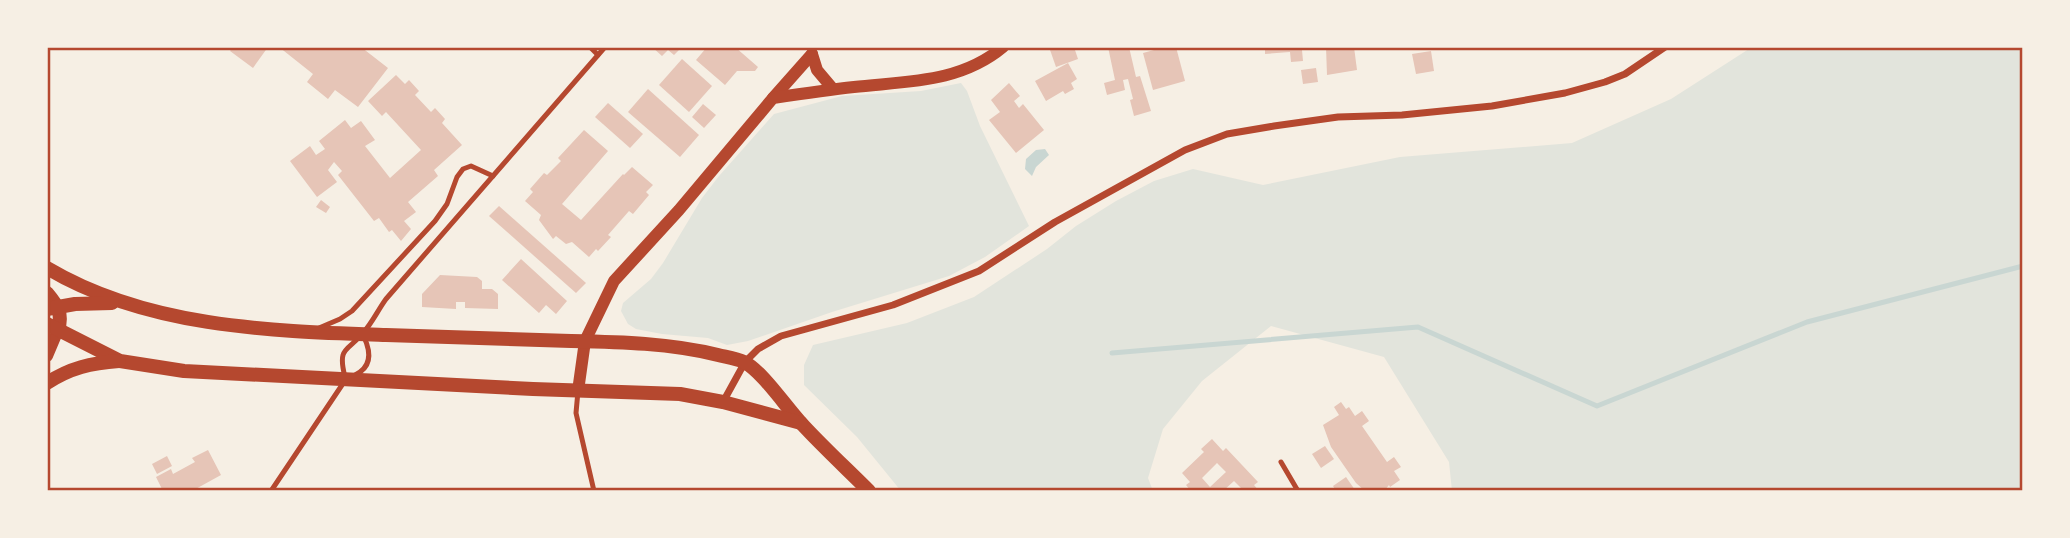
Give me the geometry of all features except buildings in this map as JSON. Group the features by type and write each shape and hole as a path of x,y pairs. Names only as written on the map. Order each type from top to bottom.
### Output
{"main road":[{"path":"47,268 88,290 121,303 209,322 253,328 585,341 693,349 745,362 869,491"},
{"path":"47,293 61,320 52,327 120,361"},
{"path":"53,308 90,303 121,303"},
{"path":"47,383 76,367 120,361 184,371 680,394 723,402 801,423"}],"street":[{"path":"773,99 833,89 949,76 982,63 1003,47"},
{"path":"723,402 745,362 758,349 781,336 893,305 979,271 1129,179 1185,150 1227,134 1338,117 1402,115 1492,106 1565,93 1625,74 1665,47"},
{"path":"815,51 817,70 833,89"},
{"path":"578,391 585,341 614,281 679,210 815,51"},
{"path":"47,356 52,327"}],"lane":[{"path":"590,47 598,55"},
{"path":"346,379 342,364 343,353 350,344 363,334 386,299 605,47"},
{"path":"310,332 352,312 435,221 447,204 457,177 463,170 471,166 493,176"},
{"path":"271,491 346,379 360,374 367,366 369,348 363,334"},
{"path":"578,391 576,413 594,491"},
{"path":"1280,463 1298,491"}],"shaded area":[{"path":"1752,47 2023,47 2023,491 1452,491 1449,462 1384,357 1271,326 1202,381 1163,429 1148,478 1153,491 901,491 857,437 804,385 804,365 813,345 907,323 974,297 1047,249 1076,226 1154,181 1193,169 1263,185 1400,157 1572,143 1671,99"},
{"path":"961,83 1029,226 985,257 949,276 748,341 727,345 708,338 636,329 628,324 621,311 623,303 651,279 702,198 774,114 842,96 921,91"},
{"path":"1045,149 1049,155 1036,167 1032,176 1025,169 1026,159 1036,150"}],"waterway":[{"path":"1112,353 1418,327 1597,406 1807,322 2023,266"}]}
